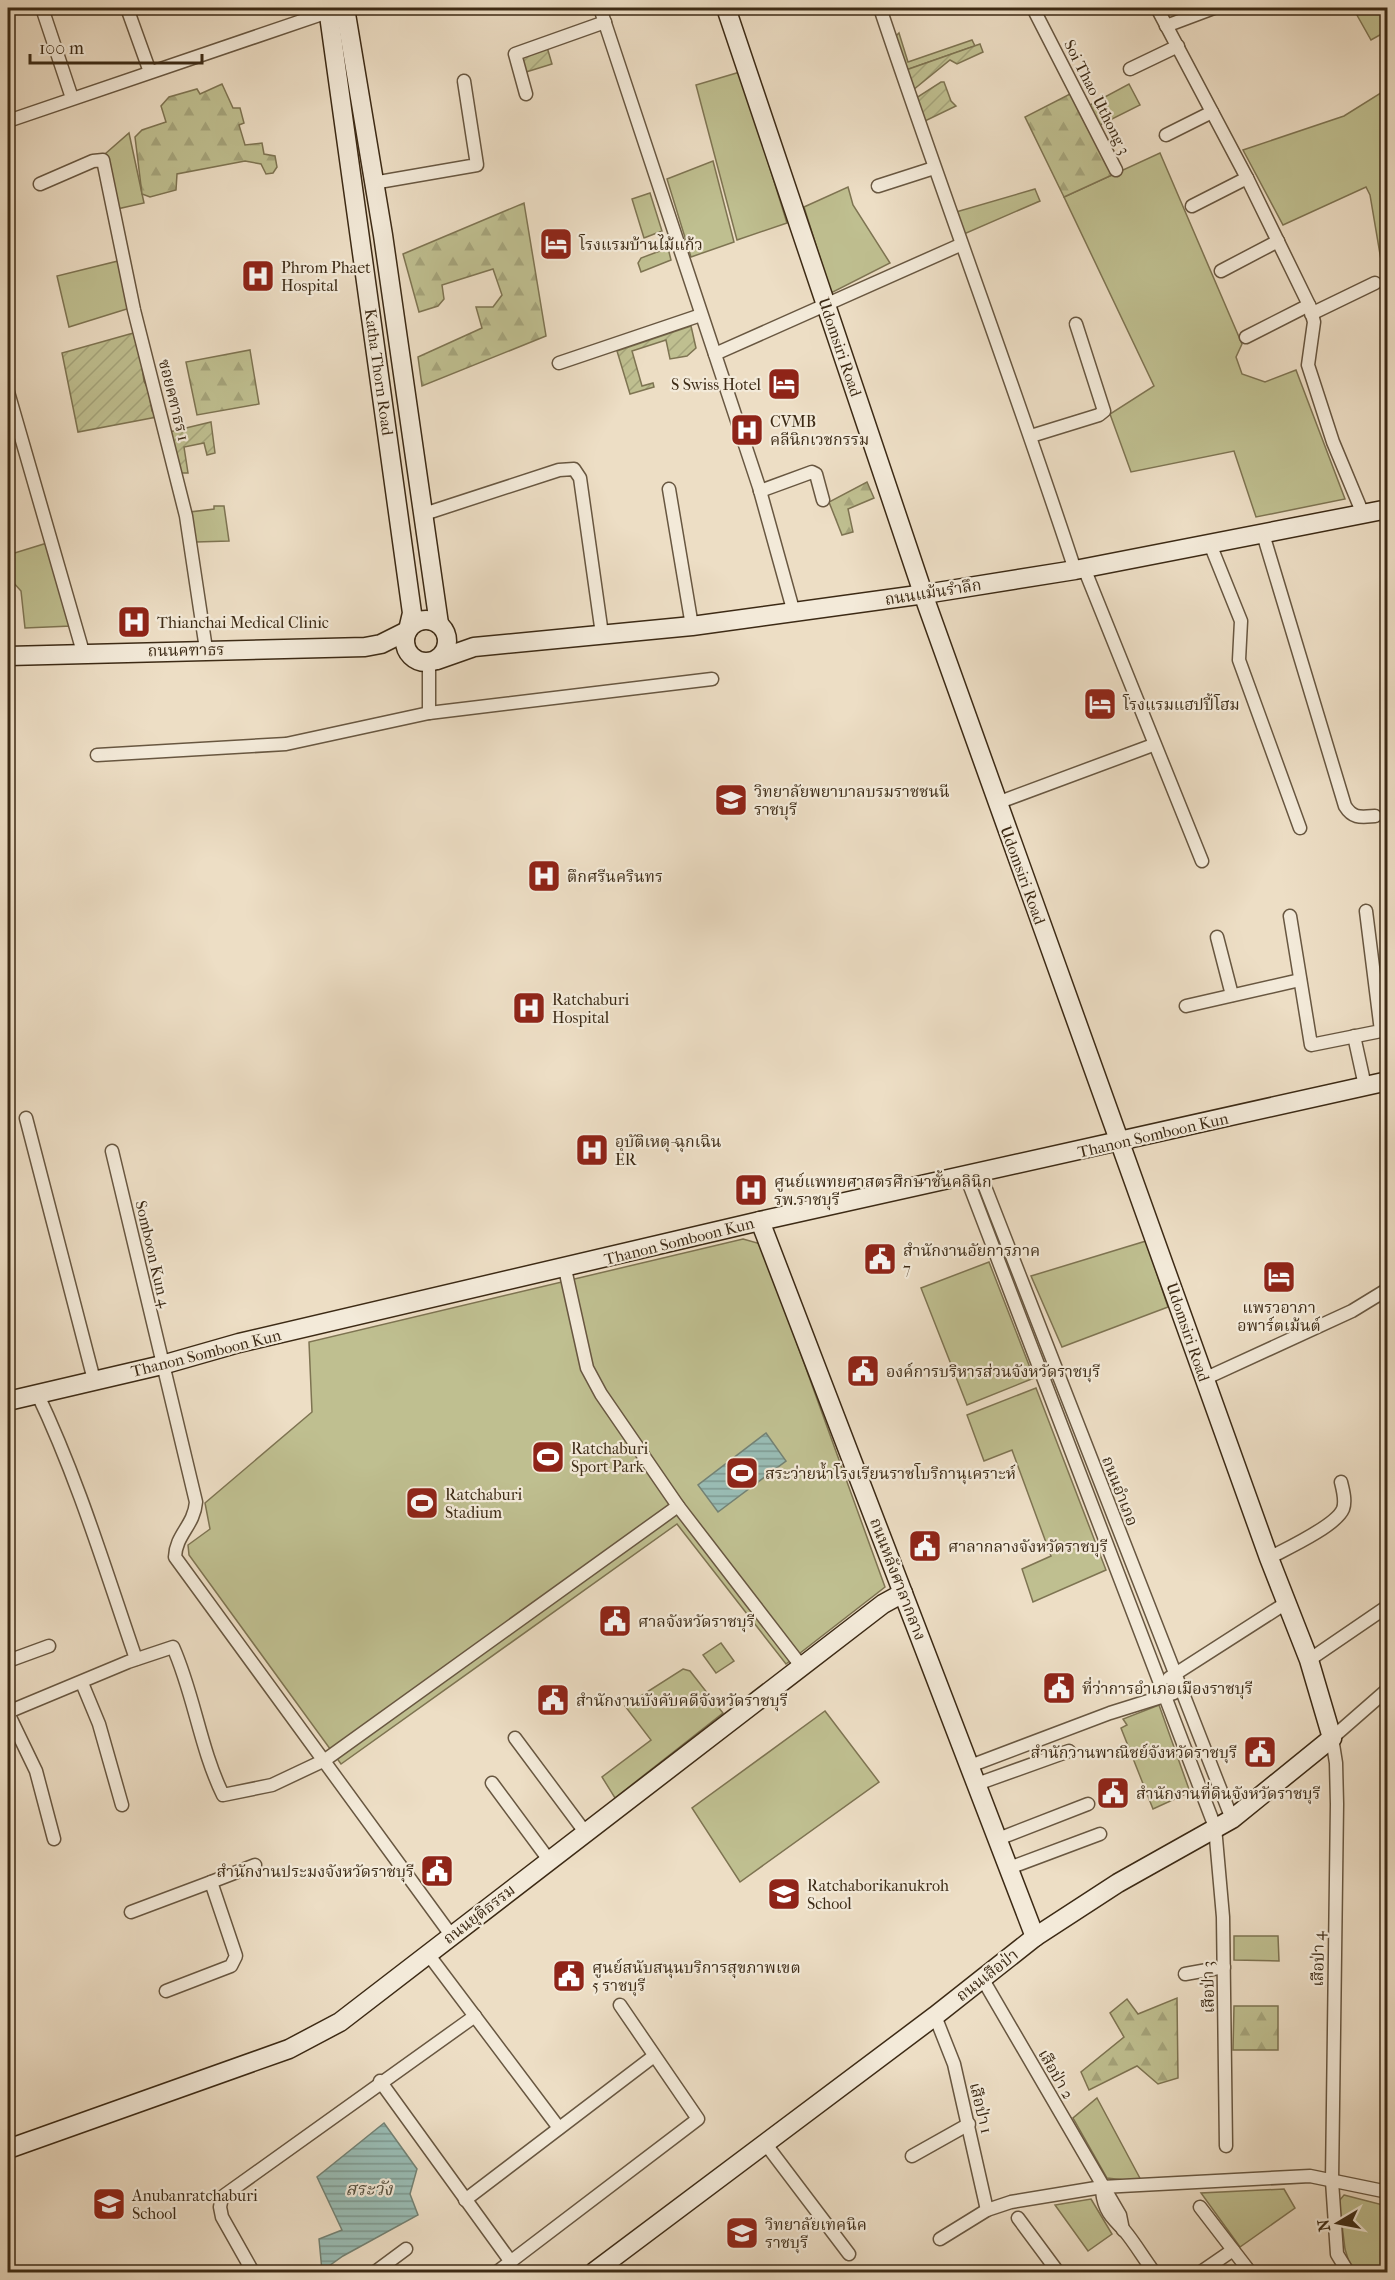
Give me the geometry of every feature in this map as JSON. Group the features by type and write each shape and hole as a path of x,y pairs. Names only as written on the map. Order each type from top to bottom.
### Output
{"street":[{"path":"42,8 72,99"},
{"path":"127,8 150,72"},
{"path":"600,8 760,490 794,613"},
{"name":"Udomsiri Road","path":"726,8 997,803 1269,1558 1309,1660 1332,1738"},
{"path":"880,8 960,245 987,312 1079,569 1202,861"},
{"name":"Soi Thao Uthong 3","path":"1033,8 1116,170"},
{"path":"1157,8 1247,178 1310,310 1314,322 1308,365 1333,442 1363,514"},
{"path":"1166,26 1214,8"},
{"path":"8,121 335,9"},
{"name":"Katha Thorn Road","path":"335,9 383,235 422,515 440,625"},
{"name":"Katha Thorn Road","path":"335,9 412,614 408,631"},
{"path":"526,94 515,54 605,21"},
{"path":"1130,69 1178,46"},
{"path":"373,183 477,165 464,81"},
{"path":"1167,135 1212,112"},
{"name":"ซอยคฑาธร 1","path":"40,184 93,161 103,160 134,310 186,516 206,649"},
{"path":"878,186 934,168"},
{"path":"1192,206 1247,178"},
{"path":"1221,271 1278,241"},
{"path":"715,354 960,245"},
{"path":"1246,338 1375,282"},
{"path":"559,363 701,315"},
{"path":"1031,436 1099,415 1104,411 1076,324"},
{"path":"8,392 83,652"},
{"path":"422,515 559,470 574,469 580,478 602,634"},
{"path":"760,490 812,472 816,474 823,500"},
{"path":"669,489 692,626"},
{"name":"ถนนแม้นรำลึก","path":"428,662 474,647 692,626 925,594 1079,569 1388,510"},
{"path":"1263,534 1345,806 1350,814 1359,818 1375,816"},
{"path":"1210,544 1241,621 1239,660 1300,828"},
{"path":"428,662 406,650 408,631 422,620 440,625 474,647"},
{"path":"428,662 448,645 440,625"},
{"name":"ถนนคฑาธร","path":"8,656 83,652 365,647 381,644 408,631"},
{"name":"ถนนคฑาธร","path":"365,647 428,662"},
{"path":"428,662 429,712"},
{"path":"97,755 286,744 429,712 712,679"},
{"path":"997,803 1153,745"},
{"path":"1290,916 1311,1045 1381,1031 1366,911"},
{"path":"1217,937 1232,995"},
{"path":"1186,1006 1300,980"},
{"path":"1354,1036 1365,1086"},
{"name":"Thanon Somboon Kun","path":"8,1401 162,1365 239,1343 565,1269 760,1221 1388,1081"},
{"path":"26,1118 94,1380"},
{"name":"Somboon Kun 4","path":"111,1151 196,1502 195,1516 176,1543 175,1557 326,1760"},
{"name":"ถนนอำเภอ","path":"973,1175 1044,1379 1167,1696 1224,1823"},
{"name":"ถนนอำเภอ","path":"973,1175 1181,1691 1224,1823"},
{"name":"ถนนหลังศาลากลาง","path":"760,1221 1035,1936"},
{"path":"565,1269 587,1368 601,1394 678,1506 802,1667"},
{"path":"1204,1379 1352,1311 1388,1289"},
{"path":"37,1393 61,1443 97,1537 103,1564 136,1659"},
{"path":"1269,1558 1332,1522 1343,1511 1341,1482"},
{"path":"54,1839 36,1771 8,1713 136,1659 173,1647 186,1675 214,1778 223,1795 272,1785 326,1760 678,1506"},
{"name":"ถนนยุติธรรม","path":"8,2149 289,2049 340,2022 883,1604 903,1593"},
{"path":"1161,1681 1174,1676 1287,1604"},
{"path":"1309,1660 1388,1606"},
{"path":"8,1661 49,1646"},
{"path":"82,1683 99,1724 122,1805"},
{"name":"ถนนเสือป่า","path":"594,2272 935,2016 1035,1936 1118,1884 1224,1823 1332,1738 1388,1689"},
{"path":"970,1766 1110,1713 1181,1691"},
{"path":"515,1738 585,1832"},
{"name":"เสือป่า 4","path":"1332,1738 1336,1763 1332,2181 1337,2254 1348,2272"},
{"path":"977,1784 1069,1751"},
{"path":"326,1760 451,1935"},
{"path":"492,1783 549,1860"},
{"path":"998,1839 1088,1804"},
{"name":"เสือป่า 3","path":"1224,1823 1226,2146"},
{"path":"1009,1868 1100,1834"},
{"path":"131,1912 255,1865"},
{"path":"166,1991 231,1966 236,1956 211,1882"},
{"path":"428,1954 559,2128"},
{"path":"1185,1974 1224,1967"},
{"name":"เสือป่า 2","path":"982,1978 1102,2187 1104,2206 1113,2222 1124,2230 1154,2272"},
{"path":"497,2272 698,2119 620,2005"},
{"path":"253,2272 222,2217 220,2207 222,2197 475,2016"},
{"name":"เสือป่า 1","path":"935,2016 954,2064 987,2210"},
{"path":"465,2200 654,2056"},
{"path":"380,2082 511,2262"},
{"path":"912,2156 969,2124"},
{"path":"765,2144 849,2254"},
{"path":"940,2239 987,2210 1011,2202 1102,2187 1310,2176 1388,2193"},
{"path":"1200,2207 1250,2272"},
{"path":"1018,2218 1058,2272"},
{"path":"375,2272 406,2249"},
{"path":"1201,2272 1233,2250"}],"green space":[{"path":"1353,8 1387,8 1387,31 1371,40"},
{"path":"899,33 908,62 972,40 975,46 906,70 895,37"},
{"path":"980,44 983,52 957,64 950,60 913,90 906,70"},
{"path":"547,47 552,64 526,72 520,56"},
{"path":"740,72 787,223 737,240 696,85"},
{"path":"944,82 951,101 956,106 925,121 916,98"},
{"path":"222,84 233,108 240,108 244,123 239,125 245,145 262,143 264,154 275,156 277,167 273,173 266,174 261,164 245,161 177,174 176,190 150,197 142,194 135,137 142,130 166,122 161,106 169,97 197,89 200,94"},
{"path":"1129,84 1140,105 1098,126 1088,106"},
{"path":"1387,89 1388,265 1382,266 1370,195 1366,187 1283,225 1243,150 1344,116"},
{"path":"1070,94 1112,175 1064,197 1025,117"},
{"path":"129,133 144,203 117,209 105,154"},
{"path":"1160,153 1242,344 1236,357 1242,374 1265,382 1296,370 1345,499 1256,517 1234,451 1131,472 1110,414 1154,386 1064,197"},
{"path":"713,161 734,242 691,257 667,179"},
{"path":"848,187 853,205 890,263 831,293 804,207"},
{"path":"1035,189 1040,201 964,234 956,212"},
{"path":"650,193 662,231 644,238 632,199"},
{"path":"524,203 546,336 422,386 418,357 482,328 476,307 493,307 502,295 493,269 442,285 444,299 438,306 419,312 403,254"},
{"path":"668,248 671,260 641,272 638,263 641,258"},
{"path":"118,261 130,308 69,327 57,276"},
{"path":"691,326 696,348 687,356 670,359 666,340 632,351 642,386 653,383 654,387 630,394 617,351"},
{"path":"137,332 144,381 152,397 150,400 152,411 157,417 78,432 62,353"},
{"path":"250,350 259,404 197,415 186,362"},
{"path":"211,422 215,453 207,455 204,443 184,447 188,473 180,473 169,432"},
{"path":"867,482 874,498 848,509 853,532 842,535 829,502"},
{"path":"214,506 224,506 229,541 196,542 190,512 214,509"},
{"path":"47,543 71,626 25,628 21,591 12,581 8,555"},
{"name":"Ratchaburi Sport Park","path":"743,1239 761,1244 885,1587 786,1664 677,1524 341,1764 189,1555 188,1545 210,1529 205,1503 312,1412 309,1342"},
{"path":"1146,1241 1168,1307 1062,1347 1031,1276"},
{"path":"989,1262 1034,1378 967,1405 921,1288"},
{"path":"1036,1388 1106,1570 1033,1602 1022,1569 1051,1556 1012,1450 984,1461 967,1415"},
{"path":"721,1643 734,1661 716,1673 703,1655"},
{"path":"683,1669 690,1671 723,1713 615,1798 602,1777 651,1740 625,1706"},
{"path":"1159,1705 1190,1792 1153,1809 1121,1728 1127,1725 1123,1719"},
{"path":"825,1711 879,1782 740,1882 692,1808"},
{"path":"1234,1936 1278,1936 1279,1961 1234,1960"},
{"path":"1177,1998 1178,2078 1158,2084 1137,2066 1089,2090 1081,2072 1124,2037 1110,2013 1127,1999 1138,2014"},
{"path":"1234,2006 1278,2006 1278,2050 1233,2050"},
{"path":"1097,2098 1142,2182 1107,2178 1073,2118"},
{"path":"1284,2189 1295,2208 1240,2247 1201,2193"},
{"path":"1344,2195 1387,2206 1387,2272 1352,2272 1345,2249 1339,2201"},
{"path":"1091,2199 1112,2234 1088,2251 1055,2205"}],"water":[{"name":"สระว่ายน้ำโรงเรียนราชโบริกานุเคราะห์","path":"766,1433 786,1461 718,1512 698,1485"},
{"name":"สระวัง","path":"384,2123 417,2169 410,2194 418,2215 343,2256 322,2271 319,2239 342,2230 317,2177"}],"place":[{"name":"โรงแรมบ้านไม้แก้ว","path":"556,244"},
{"name":"Phrom Phaet Hospital","path":"258,276"},
{"name":"S Swiss Hotel","path":"784,384"},
{"name":"CVMB คลีนิกเวชกรรม","path":"747,430"},
{"name":"Thianchai Medical Clinic","path":"134,622"},
{"name":"โรงแรมแฮปปี้โฮม","path":"1100,704"},
{"name":"วิทยาลัยพยาบาลบรมราชชนนี ราชบุรี","path":"731,800"},
{"name":"ตึกศรีนครินทร","path":"544,876"},
{"name":"Ratchaburi Hospital","path":"529,1008"},
{"name":"อุบัติเหตุ-ฉุกเฉิน ER","path":"592,1150"},
{"name":"ศูนย์แพทยศาสตรศึกษาชั้นคลินิก รพ.ราชบุรี","path":"751,1190"},
{"name":"สำนักงานอัยการภาค 7","path":"880,1259"},
{"name":"แพรวอาภา อพาร์ตเม้นต์","path":"1279,1277"},
{"name":"องค์การบริหารส่วนจังหวัดราชบุรี","path":"863,1371"},
{"name":"Ratchaburi Sport Park","path":"548,1457"},
{"name":"สระว่ายน้ำโรงเรียนราชโบริกานุเคราะห์","path":"742,1473"},
{"name":"Ratchaburi Stadium","path":"422,1503"},
{"name":"ศาลากลางจังหวัดราชบุรี","path":"925,1546"},
{"name":"ศาลจังหวัดราชบุรี","path":"615,1621"},
{"name":"ที่ว่าการอำเภอเมืองราชบุรี","path":"1059,1688"},
{"name":"สำนักงานบังคับคดีจังหวัดราชบุรี","path":"553,1700"},
{"name":"สำนักวานพาณิชย์จังหวัดราชบุรี","path":"1260,1752"},
{"name":"สำนักงานที่ดินจังหวัดราชบุรี","path":"1113,1793"},
{"name":"สำนักงานประมงจังหวัดราชบุรี","path":"437,1871"},
{"name":"Ratchaborikanukroh School","path":"784,1894"},
{"name":"ศูนย์สนับสนุนบริการสุขภาพเขต 5 ราชบุรี","path":"569,1976"},
{"name":"Anubanratchaburi School","path":"109,2204"},
{"name":"วิทยาลัยเทคนิค ราชบุรี","path":"742,2233"}]}
